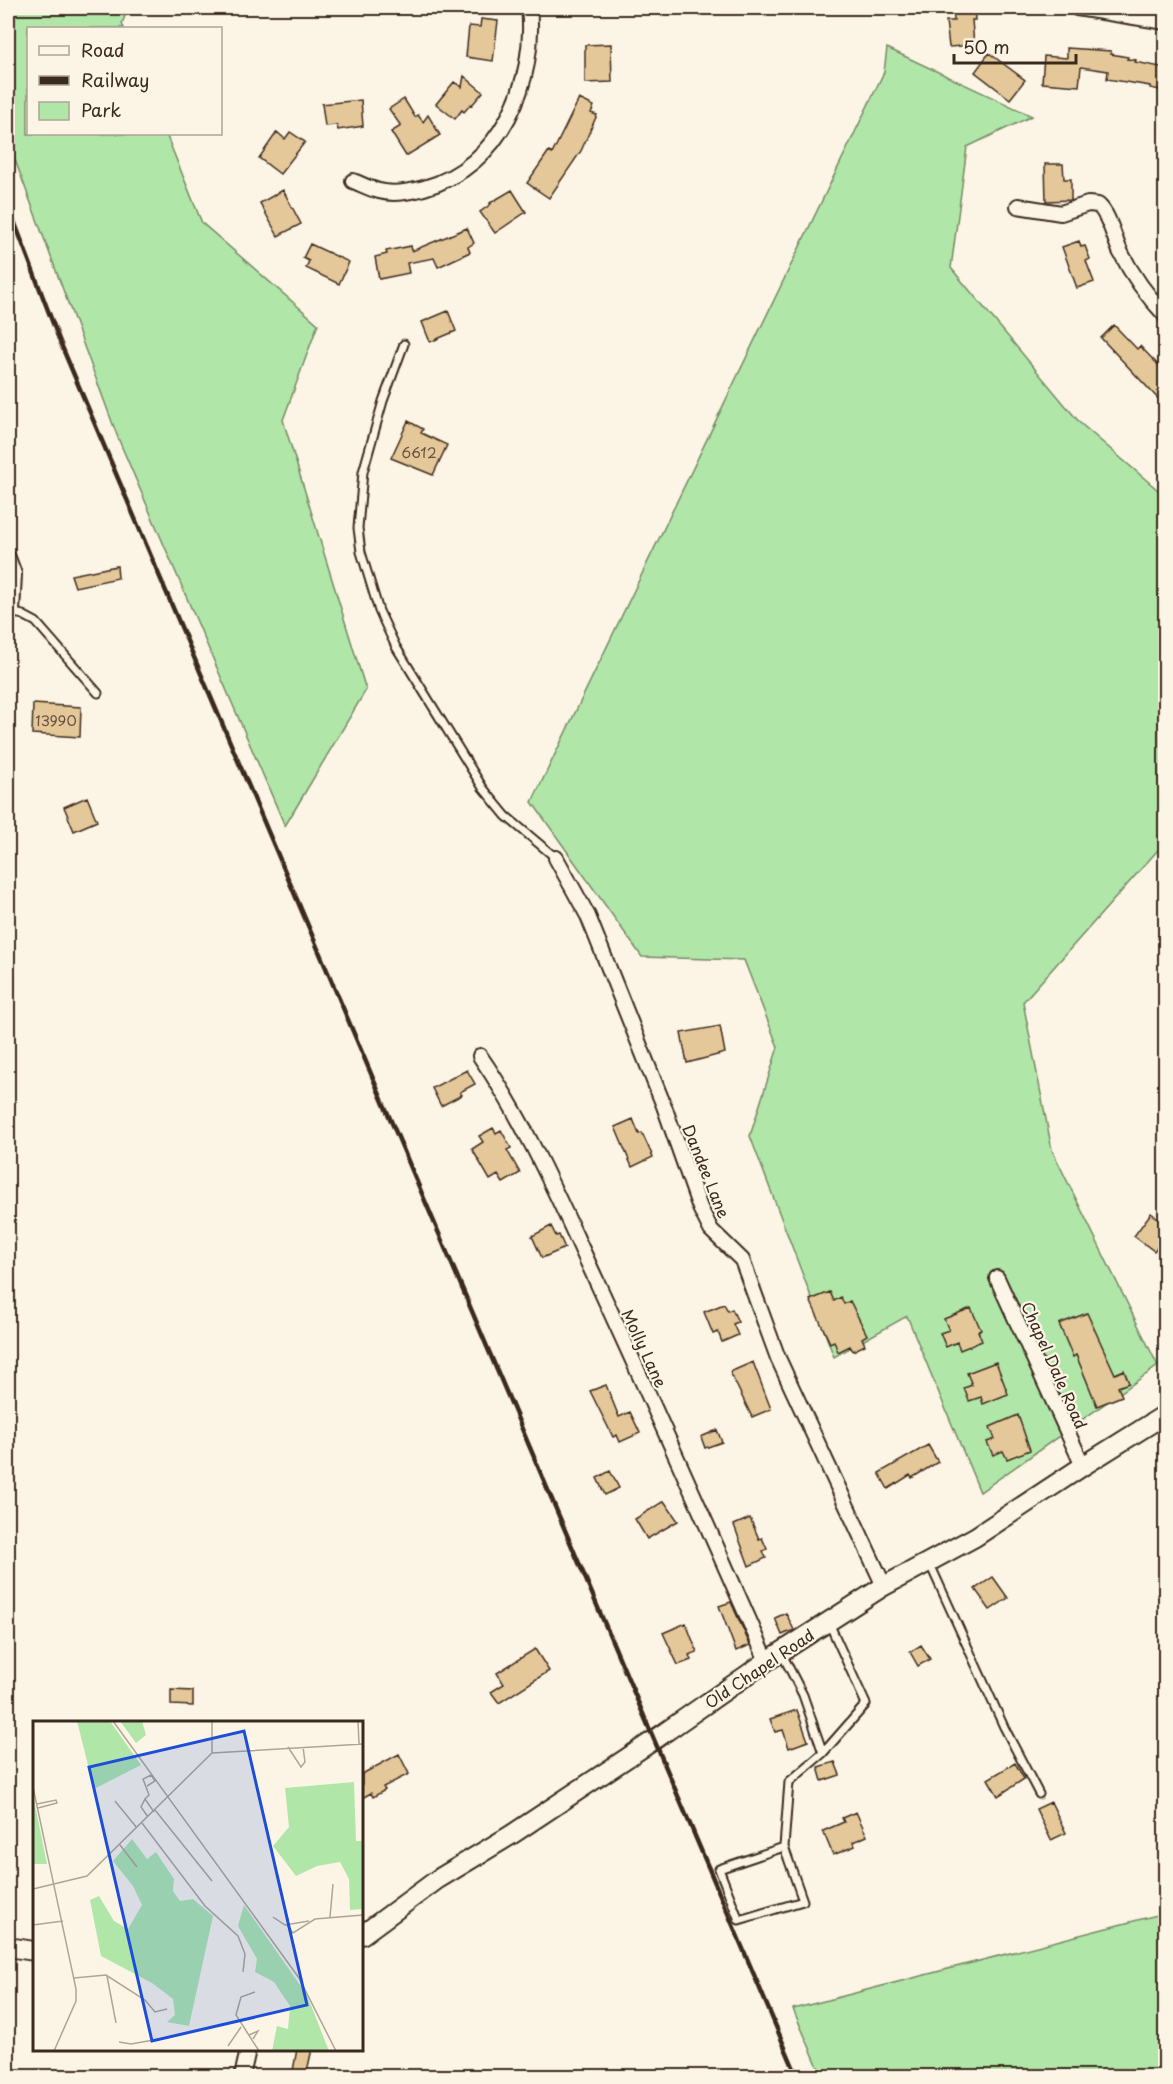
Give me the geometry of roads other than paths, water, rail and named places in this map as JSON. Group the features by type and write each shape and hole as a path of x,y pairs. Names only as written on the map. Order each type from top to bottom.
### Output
{"street":[{"path":"353,181 379,191 400,193 450,178 478,158 502,129 520,90 529,50 529,8"},
{"path":"1077,8 1166,21"},
{"path":"1017,206 1061,213 1088,204 1098,205 1104,210 1132,275 1166,316"},
{"path":"8,558 14,574 10,612"},
{"name":"Dandee Lane","path":"556,858 588,916 664,1107 700,1208 711,1230 742,1260 778,1359 884,1587"},
{"name":"Molly Lane","path":"480,1056 520,1121 546,1173 774,1656"},
{"name":"Chapel Dale Road","path":"998,1278 1083,1466"},
{"name":"Old Chapel Road","path":"363,1934 438,1879 511,1835 654,1740 774,1656 884,1587 975,1538 1166,1414"},
{"path":"8,1947 33,1951"},
{"path":"242,2076 248,2051"}],"lane":[{"path":"404,344 383,402 363,472 358,528 361,552 379,611 396,647 483,788 506,816 556,858"},
{"path":"10,612 23,615 36,622 98,693"},
{"path":"928,1562 1004,1727 1039,1794"},
{"path":"784,1846 719,1869 739,1920 803,1901 784,1846 789,1782 823,1753 866,1704 829,1622"},
{"path":"774,1656 803,1695 823,1753"}],"railway":[{"path":"8,205 60,342 797,2076"}]}
